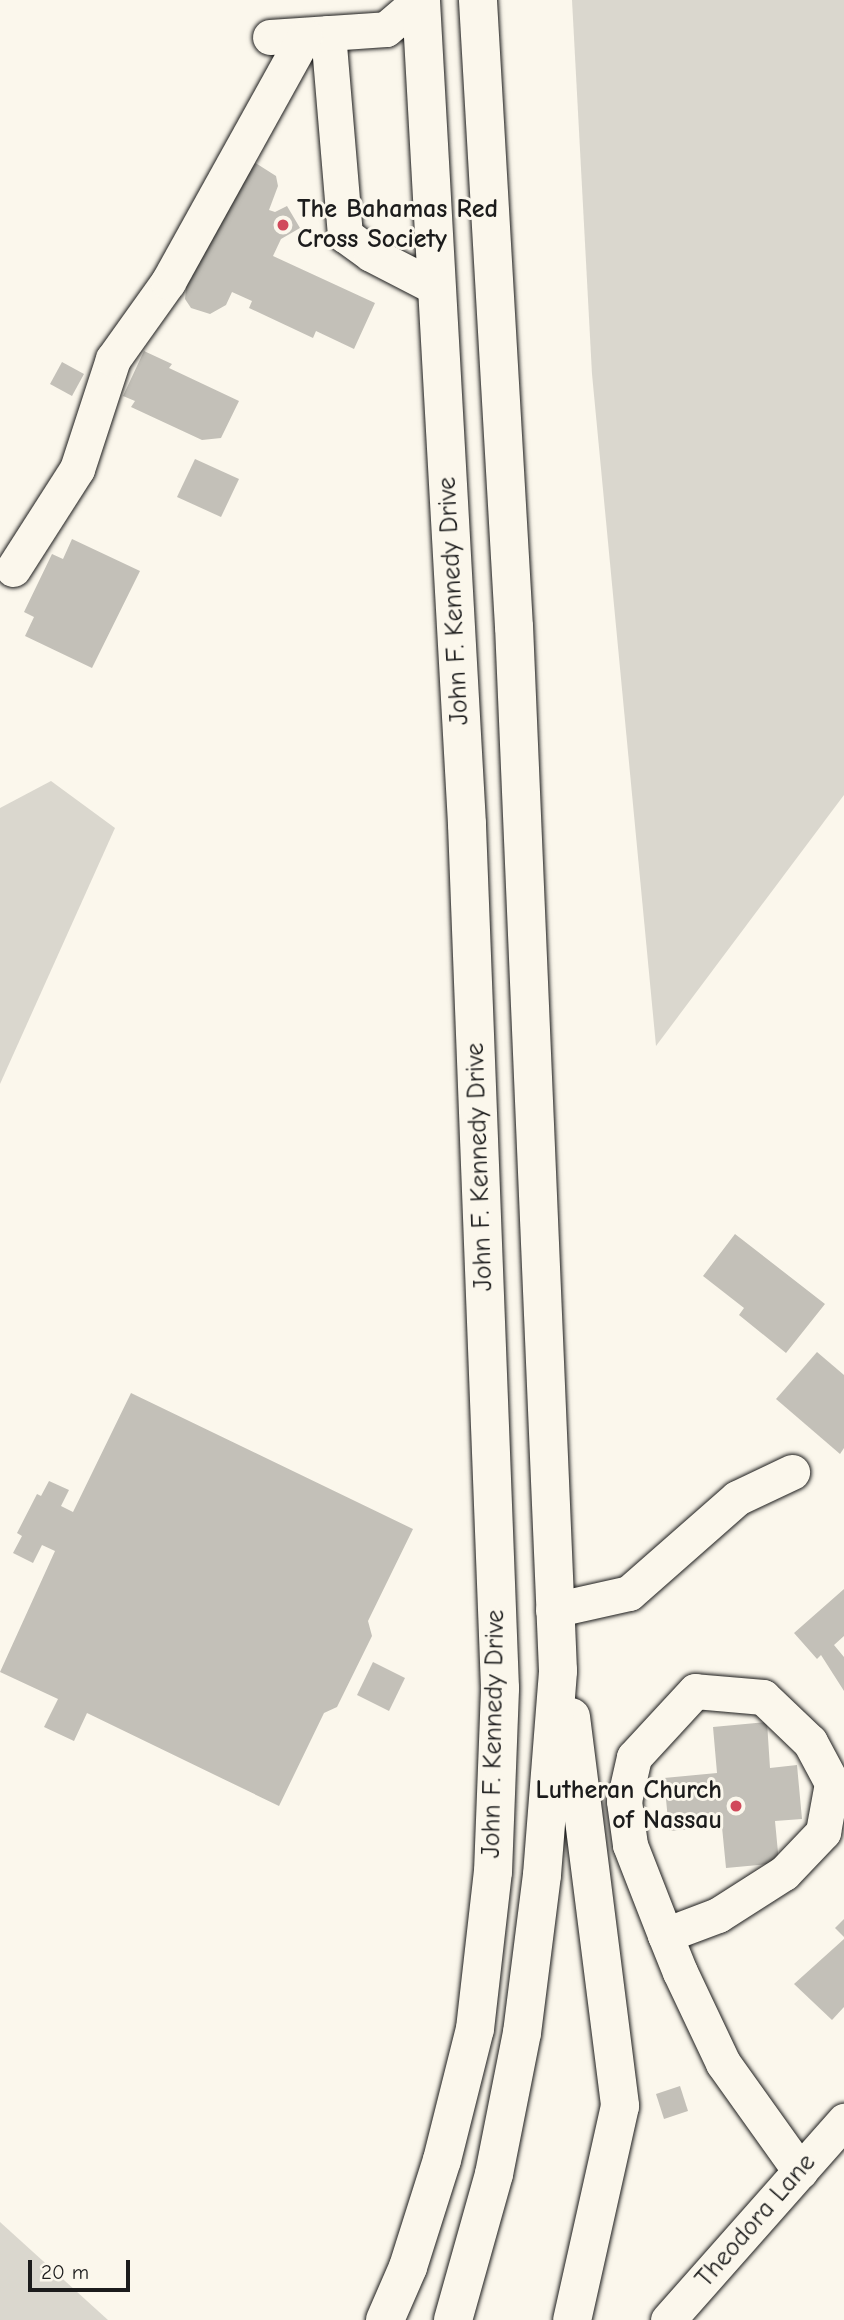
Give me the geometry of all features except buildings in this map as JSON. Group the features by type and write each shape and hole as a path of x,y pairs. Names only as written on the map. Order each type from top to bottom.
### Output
{"highway":[{"name":"John F. Kennedy Drive","path":"385,2320 408,2267 442,2160 475,2029 493,1872 500,1688 467,824 421,0"},
{"name":"John F. Kennedy Drive","path":"453,2320 494,2174 522,2033 542,1875 558,1671 553,1610 552,1447 540,1303 514,627 478,0"},
{"path":"558,1671 576,1737 620,2106 572,2320"}],"street":[{"path":"270,37 386,29 421,0"},
{"path":"316,34 345,235 371,254 437,288"},
{"path":"13,569 77,470 113,359 168,282 316,34"},
{"path":"553,1610 629,1593 737,1498 792,1472"},
{"path":"665,1935 719,1915 784,1872 823,1832 832,1783 810,1742 763,1697 695,1691 634,1757 624,1801 630,1845 665,1935 723,2063 800,2171"},
{"name":"Theodora Lane","path":"668,2320 844,2121"}],"shaded area":[{"path":"572,0 844,0 844,795 656,1046 592,374"},
{"path":"51,781 115,828 0,1084 0,808"},
{"path":"0,2222 108,2320 0,2320"}],"place":[{"name":"The Bahamas Red Cross Society","path":"283,225"},
{"name":"Lutheran Church of Nassau","path":"736,1806"}]}
